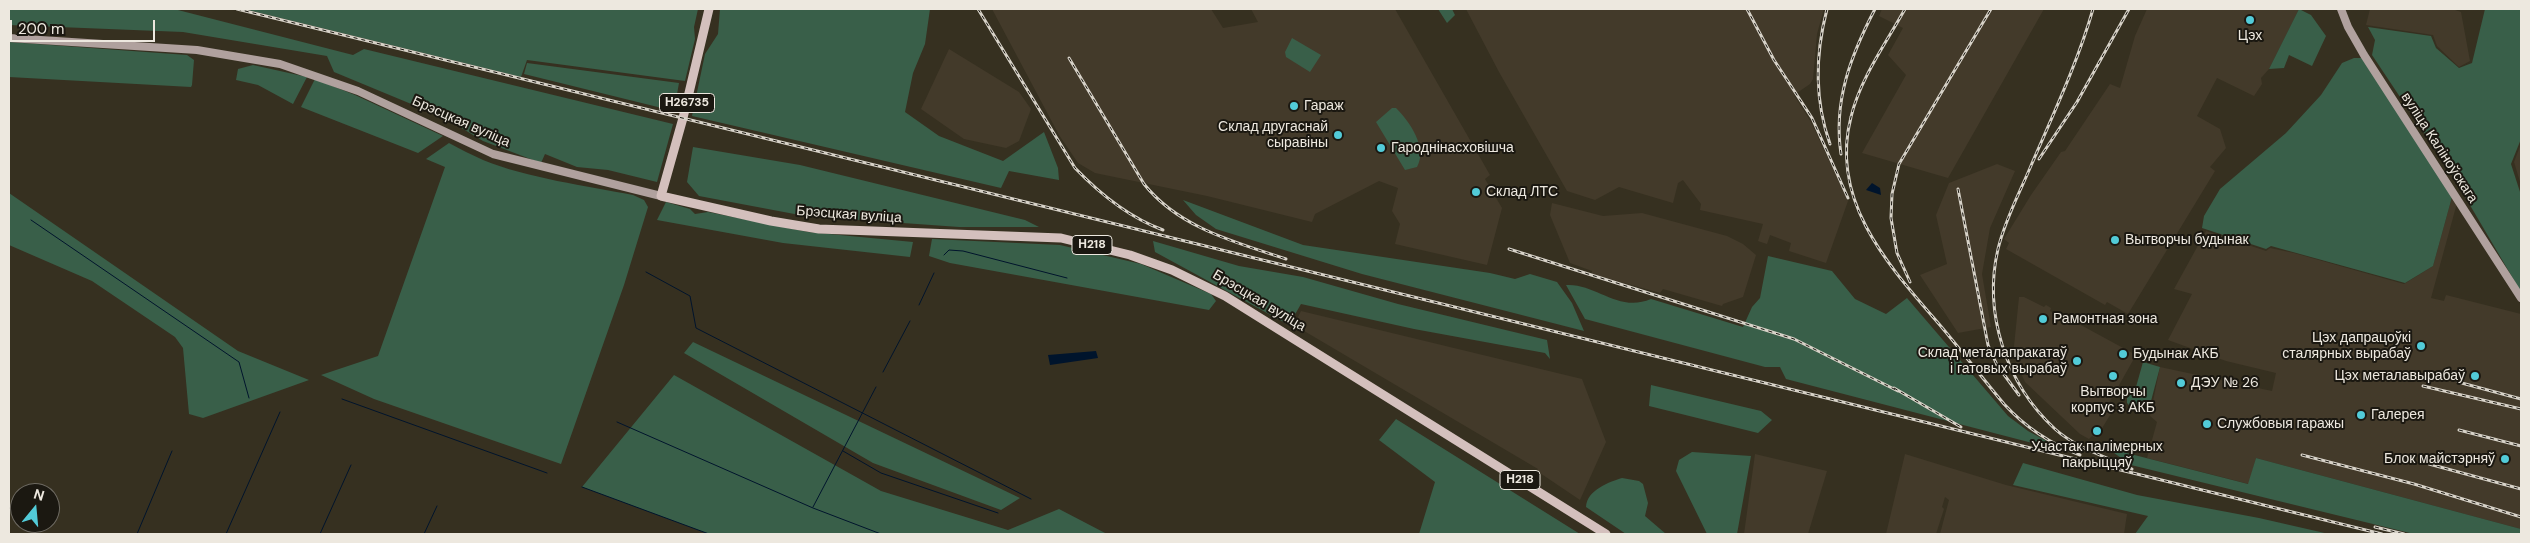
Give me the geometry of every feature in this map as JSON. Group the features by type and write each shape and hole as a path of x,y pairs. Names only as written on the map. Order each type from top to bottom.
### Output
{"main road":[{"name":"Н26735","path":"661,196 683,118 709,9"},
{"name":"вуліца Каліноўскага","path":"2341,9 2348,27 2364,55 2521,298"},
{"name":"Брэсцкая вуліца","path":"9,38 200,51 280,64 358,91 493,154 533,166 771,221 819,229 1061,238 1130,255 1172,270 1225,296 1606,534"}],"shaded area":[{"path":"992,9 1211,9 1223,28 1258,22 1251,9 1395,9 1490,175 1485,179 1502,208 1487,265 1395,244 1400,224 1392,211 1398,188 1379,181 1315,214 1312,222 1207,196 1095,173 1078,163 1059,135"},
{"path":"1466,9 1824,9 1817,34 1813,79 1810,84 1794,95 1811,122 1848,201 1826,263 1789,251 1791,243 1770,235 1767,244 1758,241 1763,224 1700,210 1701,204 1683,180 1678,183 1673,203 1619,187 1595,200 1567,191 1499,72"},
{"path":"1882,9 2044,9 1948,178 1862,153 1906,75 1888,55 1903,28 1879,16"},
{"path":"2147,9 2299,9 2269,69 2261,78 2262,84 2254,96 2217,78 2197,116 2220,129 2226,148 2210,167 2215,171 2128,314 2107,302 2105,305 2006,249 2009,243 2004,239 2031,195 2061,152 2065,151 2110,84 2120,88 2135,36"},
{"path":"2370,9 2452,9 2461,12 2470,61 2459,67 2437,46 2433,35 2366,25"},
{"path":"949,49 1019,92 1031,109 1019,141 1006,148 964,139 921,109"},
{"path":"2521,144 2521,185 2514,162"},
{"path":"1997,164 2015,171 1990,228 1982,274 1991,327 1958,333 1920,275 1947,264 1936,215 1949,183"},
{"path":"2452,197 2457,203 2431,298 2444,301 2446,295 2521,314 2521,529 2256,458 2249,484 2147,458 2157,422 2150,416 2160,367 2272,391 2276,373 2226,361 2168,340 2192,294 2174,289 2206,231 2266,251 2270,248 2294,253 2404,284 2433,266"},
{"path":"1552,203 1603,216 1642,213 1727,236 1743,244 1756,255 1743,297 1722,306 1663,289 1660,293 1592,274 1592,271 1570,263 1550,215"},
{"path":"2019,297 2024,297 2044,307 2046,305 2051,308 2050,311 2067,320 2068,318 2136,355 2109,403 2115,407 2096,438 2092,436 2089,439 2080,434 2025,382 2013,356"},
{"path":"1301,311 1582,379 1606,442 1580,500 1537,471 1538,469 1294,325"},
{"path":"1755,454 1827,471 1808,534 1744,534"},
{"path":"1905,454 2006,485 2127,514 2124,534 1940,534 1949,500 1945,497 1942,507 1944,509 1936,534 1886,534"}],"green space":[{"path":"9,9 174,9 353,55 364,49 673,124 657,182 608,170 577,167 545,154 541,163 483,141 445,118 334,72 327,56 183,32 9,25"},
{"path":"244,9 698,9 694,27 695,39 685,81 527,60 521,77"},
{"path":"720,9 930,9 925,44 913,73 905,112 939,136 1003,161 1044,132 1058,168 1059,180 1009,171 1001,188 692,116 705,54 718,34"},
{"path":"1438,9 1452,9 1455,15 1447,23"},
{"path":"2299,9 2311,15 2326,36 2312,66 2289,55 2284,68 2269,69"},
{"path":"2485,9 2521,9 2521,139 2511,164 2521,195 2521,292 2454,178 2372,55 2375,40 2368,27 2431,36 2436,48 2459,68 2472,63"},
{"path":"1292,38 1321,55 1310,72 1286,57 1285,52"},
{"path":"9,42 187,55 194,60 192,85 191,87 9,77"},
{"path":"2354,58 2362,58 2452,197 2433,266 2405,283 2271,246 2266,249 2202,228 2204,216 2220,189 2286,133 2321,95 2342,63"},
{"path":"527,63 679,83 674,111 524,74"},
{"path":"253,65 307,77 293,104 258,85 236,80 238,69"},
{"path":"315,79 355,95 443,136 418,153 301,107"},
{"path":"1392,108 1396,108 1416,136 1420,152 1420,160 1417,167 1405,170 1376,122"},
{"path":"449,143 483,160 519,172 633,195 644,200 648,207 624,285 561,464 374,399 321,375 378,356 445,167 426,159"},
{"path":"693,147 800,165 1025,220 1039,227 959,227 805,216 699,196 687,182"},
{"path":"9,193 238,351 309,380 203,418 189,414 183,348 175,337 92,281 9,245"},
{"path":"1183,200 1303,245 1490,273 1515,279 1530,274 1557,282 1572,303 1584,331 1362,274 1216,229 1196,215"},
{"path":"666,202 690,209 695,214 708,212 808,232 913,242 910,257 783,243 657,220"},
{"path":"932,239 1060,245 1141,264 1211,294 1216,301 1209,310 950,263 929,256"},
{"path":"1153,241 1239,266 1303,277 1398,304 1547,340 1550,359 1545,353 1414,329 1301,304 1289,325 1155,252"},
{"path":"1768,256 1832,271 1855,299 1886,314 1907,298 2008,416 2028,431 2067,452 1786,379 1780,367 1765,367 1585,319 1566,285 1587,288 1628,302 1651,299 1743,327 1752,307 1760,298"},
{"path":"693,342 1020,498 1001,510 873,463 684,353"},
{"path":"2143,362 2160,367 2151,401 2132,408 2127,403 2127,393 2136,387"},
{"path":"674,375 881,491 1008,530 1059,509 1107,534 709,534 582,487"},
{"path":"1651,385 1761,411 1772,420 1758,433 1649,406"},
{"path":"1396,419 1580,534 1419,534 1435,482 1379,440"},
{"path":"2107,448 2248,484 2256,458 2521,529 2521,534 2414,534 2131,465"},
{"path":"1692,452 1751,456 1737,534 1707,534 1676,471 1679,460"},
{"path":"2023,463 2137,495 2259,518 2329,534 2135,534 2148,516 2013,485"},
{"path":"1622,478 1639,481 1643,484 1648,503 1645,516 1666,534 1626,534 1586,507 1587,501 1594,491 1605,484"}],"water":[{"path":"1872,183 1880,188 1881,195 1866,190"},
{"path":"1096,351 1098,358 1050,365 1048,355"}],"waterway":[{"path":"31,220 239,362 249,398"},
{"path":"944,255 949,250 963,251 1067,278"},
{"path":"646,272 690,296 696,328 1031,499"},
{"path":"919,305 934,273"},
{"path":"883,372 910,321"},
{"path":"813,507 876,387"},
{"path":"342,399 547,473"},
{"path":"226,534 280,412"},
{"path":"617,422 813,508 881,534"},
{"path":"137,534 172,451"},
{"path":"843,451 881,473 998,513"},
{"path":"320,534 351,465"},
{"path":"582,487 709,534"},
{"path":"424,534 437,506"}],"railway":[{"path":"237,9 2382,534"},
{"path":"978,9 1075,168 1094,187 1126,212 1163,230"},
{"path":"1747,9 1774,60 1812,118 1848,198"},
{"path":"1827,9 1820,43 1818,77 1821,110 1830,144"},
{"path":"1841,154 1840,115 1846,79 1858,44 1875,9"},
{"path":"1905,9 1867,75 1851,117 1846,148 1848,177 1856,204 1868,230 1883,255 2004,404 2039,434 2059,446 2080,455"},
{"path":"1910,282 1897,253 1891,218 1892,194 1899,164 1991,9"},
{"path":"2093,9 2056,109 2004,228 1994,273 1994,298 2002,346 2011,369 2023,391 2038,411 2055,429 2072,442 2132,469"},
{"path":"2039,159 2077,102 2129,9"},
{"path":"1069,58 1144,184 1158,199 1174,212 1209,232 1286,259"},
{"path":"1958,189 1988,345 1997,365 2019,395"},
{"path":"1509,249 1794,339 1898,391"},
{"path":"2458,382 2521,399"},
{"path":"2423,386 2521,409"},
{"path":"1894,388 1961,427"},
{"path":"2459,430 2521,446"},
{"path":"2302,455 2414,484 2521,517"},
{"path":"2429,464 2521,489"},
{"path":"2375,527 2404,534"}],"place":[{"name":"Цэх","path":"2250,20"},
{"name":"Гараж","path":"1294,106"},
{"name":"Склад другаснай сыравіны","path":"1338,135"},
{"name":"Гароднінасховішча","path":"1381,148"},
{"name":"Склад ЛТС","path":"1476,192"},
{"name":"Вытворчы будынак","path":"2115,240"},
{"name":"Рамонтная зона","path":"2043,319"},
{"name":"Цэх дапрацоўкі сталярных вырабаў","path":"2421,346"},
{"name":"Будынак АКБ","path":"2123,354"},
{"name":"Склад металапракатаў і гатовых вырабаў","path":"2077,361"},
{"name":"Вытворчы корпус з АКБ","path":"2113,376"},
{"name":"Цэх металавырабаў","path":"2475,376"},
{"name":"ДЭУ № 26","path":"2181,383"},
{"name":"Галерея","path":"2361,415"},
{"name":"Службовыя гаражы","path":"2207,424"},
{"name":"Участак палімерных пакрыццяў","path":"2097,431"},
{"name":"Блок майстэрняў","path":"2505,459"}]}
